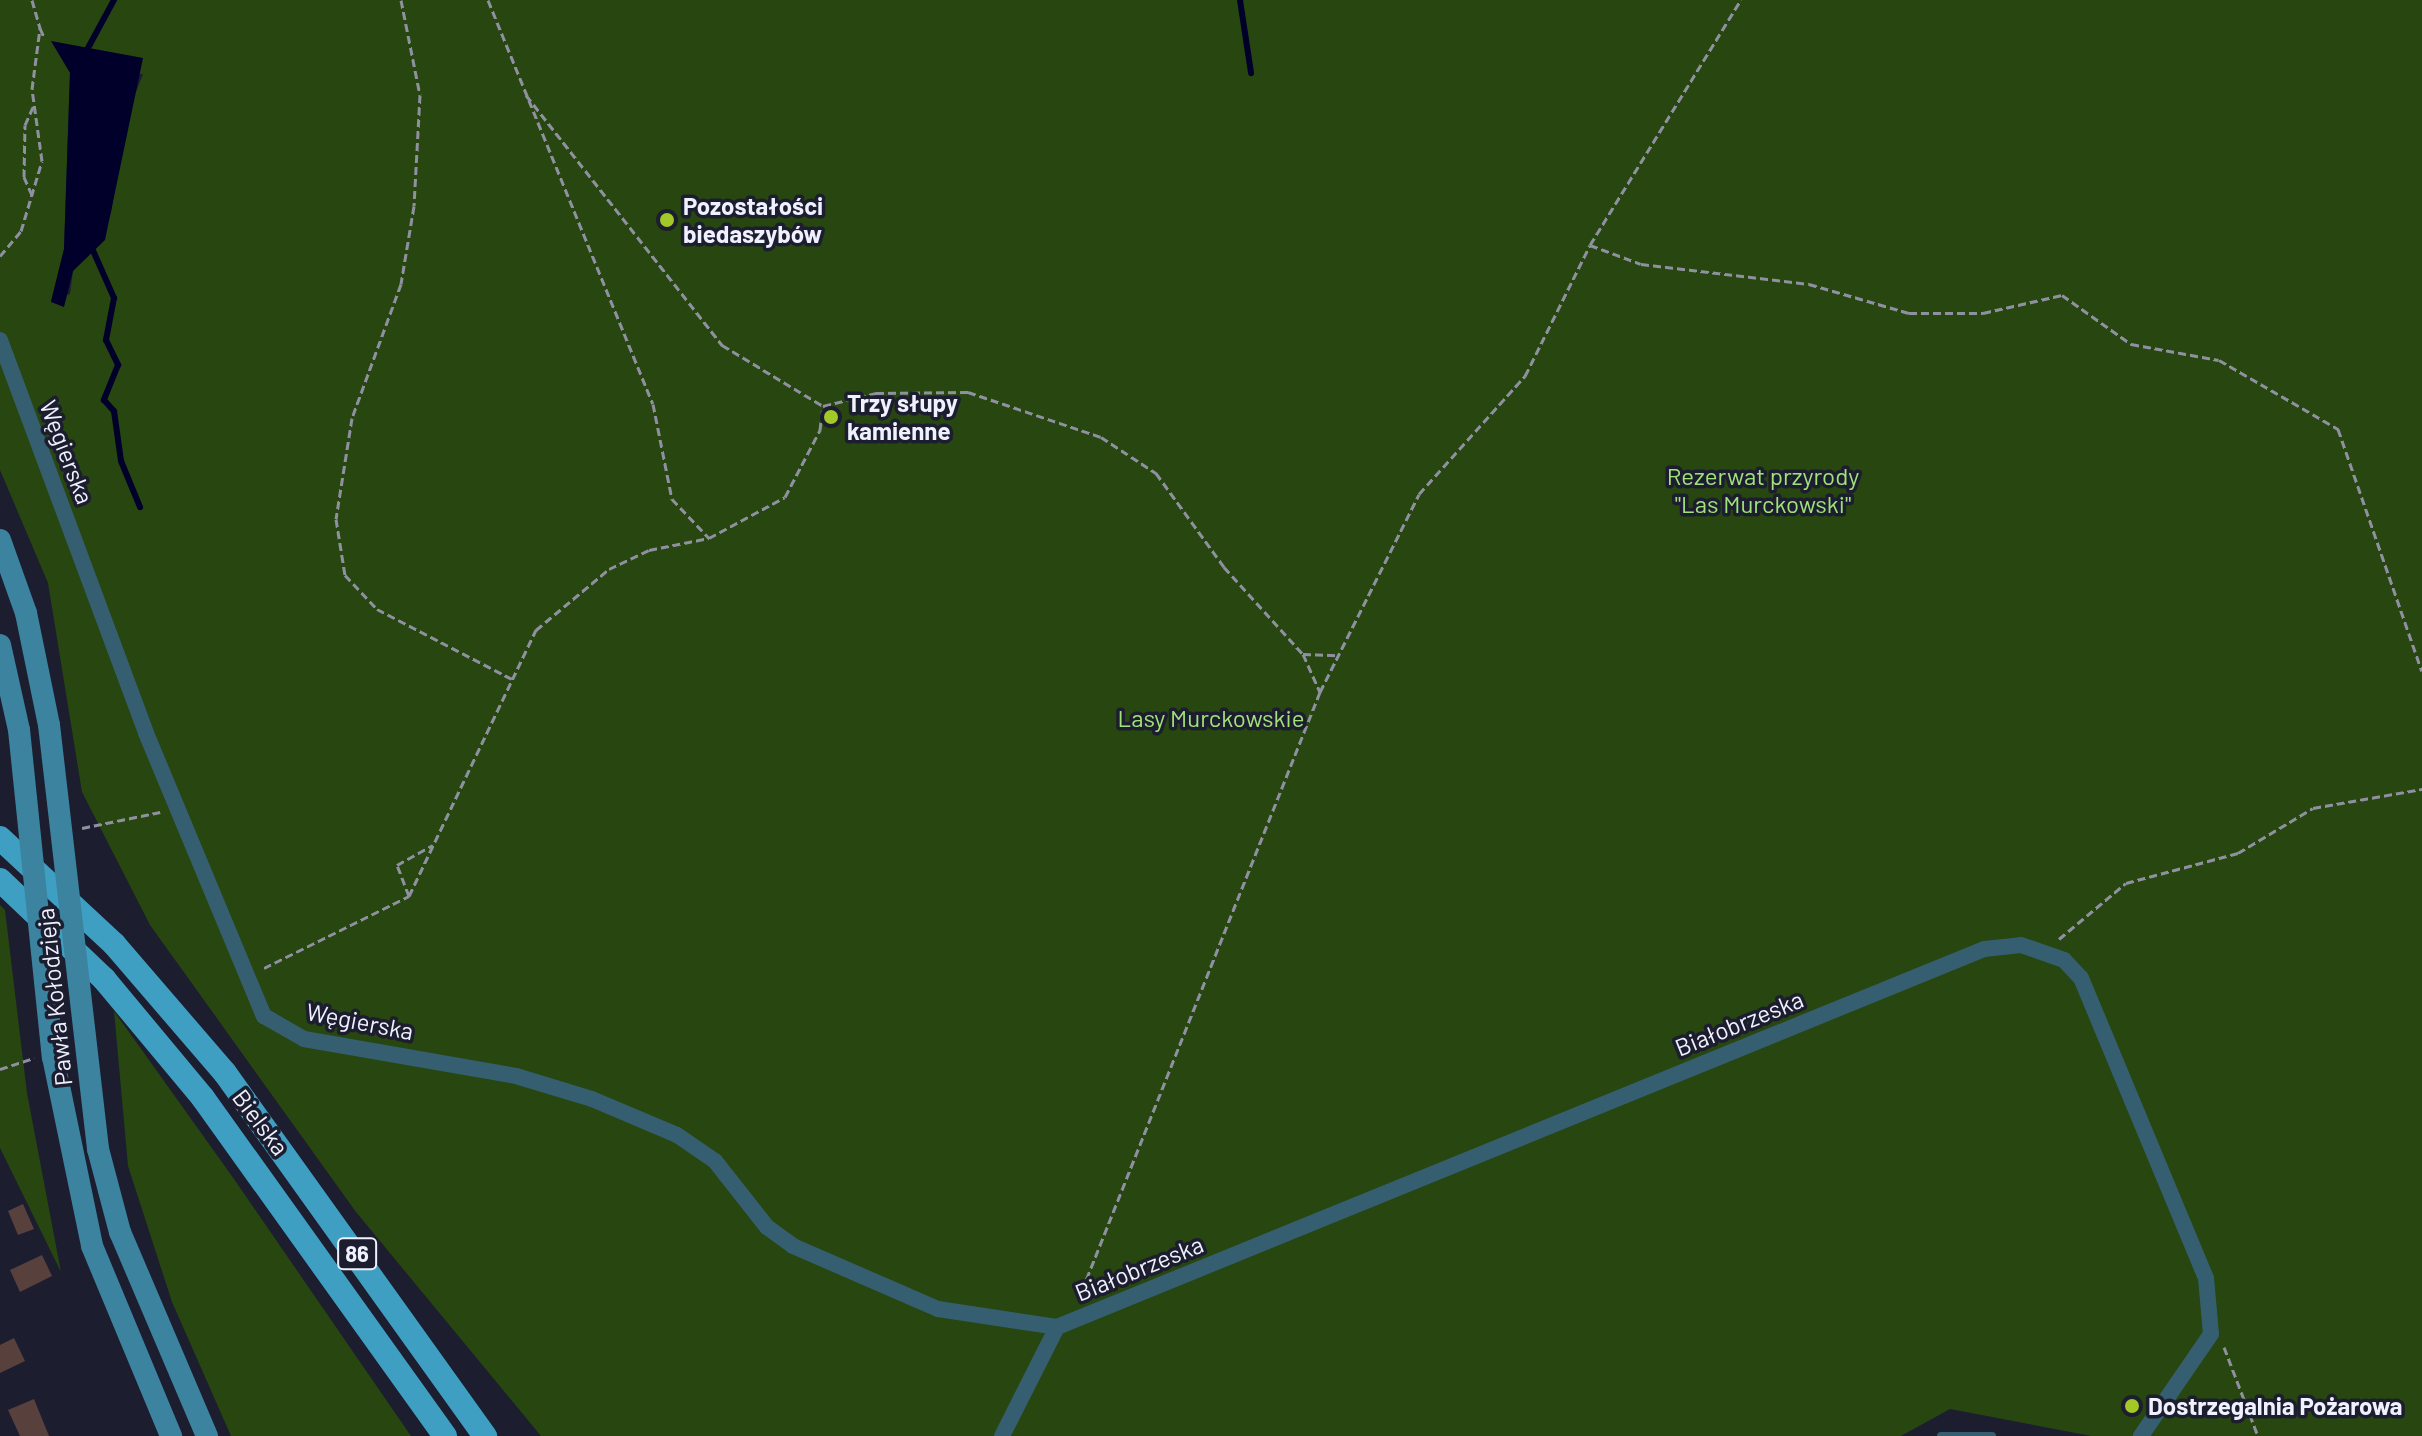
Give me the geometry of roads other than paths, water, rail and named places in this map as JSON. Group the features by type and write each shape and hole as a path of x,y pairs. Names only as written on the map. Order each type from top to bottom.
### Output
{"main road":[{"name":"Bielska","path":"0,838 114,944 206,1051 485,1436"},
{"name":"Bielska","path":"0,880 104,979 174,1061 445,1436"}],"street":[{"name":"Węgierska","path":"0,340 242,978 264,1016 304,1039 516,1076 592,1099 677,1135 715,1161 767,1227 793,1246 938,1309 1057,1327"},
{"name":"Pawła Kołodzieja","path":"0,540 26,613 49,725 98,1149 120,1232 207,1436"},
{"name":"Pawła Kołodzieja","path":"0,645 21,744 53,1057 92,1246 171,1436"},
{"name":"Białobrzeska","path":"1002,1436 1057,1327 1984,949 2043,952 2081,978 2101,1016 2206,1278 2211,1334 2141,1436"}],"lane":[{"path":"1941,1436 1992,1436"}],"water":[{"path":"51,41 143,58 105,240 73,271 64,307 51,302 64,249 70,73"}],"waterway":[{"path":"88,48 114,0"},
{"path":"1240,0 1251,73"},
{"path":"91,246 114,298 106,340 118,365 104,400 114,411 121,461 140,507"}],"place":[{"name":"Pozostałości biedaszybów","path":"667,220"},
{"name":"Trzy słupy kamienne","path":"831,417"},
{"name":"Dostrzegalnia Pożarowa","path":"2132,1406"}],"park label":[{"name":"Rezerwat przyrody \"Las Murckowski\"","path":"1763,490"},
{"name":"Lasy Murckowskie","path":"1211,718"}]}
